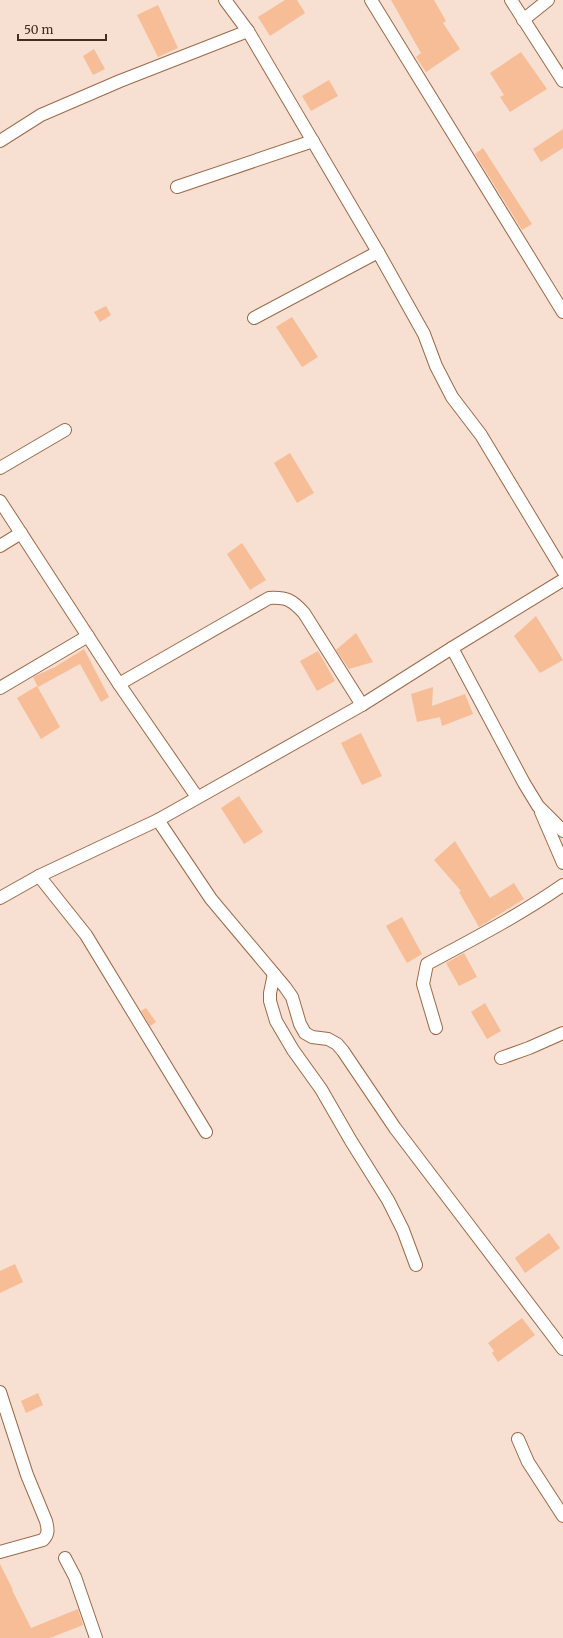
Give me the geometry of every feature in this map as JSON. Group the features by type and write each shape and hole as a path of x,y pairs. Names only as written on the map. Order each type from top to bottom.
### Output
{"street":[{"path":"226,0 248,31 378,252 424,334 436,366 452,397 481,435 563,571"},
{"path":"371,0 563,312"},
{"path":"511,0 563,81"},
{"path":"523,20 548,0"},
{"path":"0,141 48,112 120,81 248,31"},
{"path":"177,188 314,141"},
{"path":"254,318 378,252"},
{"path":"0,468 65,430"},
{"path":"0,501 119,684 197,797"},
{"path":"0,546 20,533"},
{"path":"0,898 39,876 158,820 362,705 563,580"},
{"path":"119,684 269,598 282,598 295,603 304,613 362,705"},
{"path":"0,688 88,636"},
{"path":"452,648 524,783 538,806 563,863"},
{"path":"538,806 563,831"},
{"path":"158,820 211,899 292,996 300,1024 305,1033 312,1037 328,1039 337,1044 343,1051 395,1128 563,1349"},
{"path":"39,876 86,935 206,1132"},
{"path":"436,1028 423,984 427,964 532,905 563,885"},
{"path":"274,974 270,992 270,1001 276,1021 293,1050 321,1090 388,1200 403,1230 416,1265"},
{"path":"501,1058 563,1033"},
{"path":"0,1552 43,1540 47,1535 48,1528 27,1475 1,1395"},
{"path":"518,1439 528,1462 563,1516"},
{"path":"65,1558 75,1578 96,1638"}],"building":[{"path":"285,0 297,0 305,13 270,36 258,17"},
{"path":"391,0 434,0 446,21 443,23 460,49 426,72 416,57 421,53"},
{"path":"158,5 178,48 158,57 137,15"},
{"path":"94,49 105,69 93,75 83,56"},
{"path":"521,52 547,89 510,112 500,97 504,95 490,73"},
{"path":"329,80 338,96 311,111 302,96"},
{"path":"563,129 563,148 541,162 533,149"},
{"path":"483,148 532,224 522,230 475,154"},
{"path":"106,306 111,315 100,322 94,312"},
{"path":"292,317 318,357 302,367 276,327"},
{"path":"290,453 314,493 297,503 274,463"},
{"path":"242,543 266,580 250,590 227,554"},
{"path":"536,616 563,660 540,673 514,636"},
{"path":"356,633 373,662 349,669 336,650"},
{"path":"84,649 109,697 101,702 80,664 38,687 33,677 55,667"},
{"path":"318,651 335,681 317,691 300,661"},
{"path":"37,686 60,727 41,739 17,698"},
{"path":"433,687 432,706 465,694 473,714 442,726 440,717 417,722 411,694"},
{"path":"361,733 382,776 362,785 341,743"},
{"path":"239,796 263,832 244,844 221,808"},
{"path":"455,841 490,898 514,883 524,899 479,927 459,892 461,891 434,860"},
{"path":"402,917 422,954 407,963 386,926"},
{"path":"464,953 477,977 459,986 446,963"},
{"path":"485,1003 501,1031 487,1039 471,1012"},
{"path":"146,1008 156,1022 150,1026 141,1011"},
{"path":"549,1233 560,1248 525,1273 515,1258"},
{"path":"15,1264 23,1282 0,1293 0,1271"},
{"path":"522,1318 535,1335 498,1362 492,1353 494,1351 488,1343"},
{"path":"38,1393 43,1405 26,1413 21,1401"},
{"path":"0,1564 31,1628 78,1609 83,1625 50,1638 0,1638"}]}
